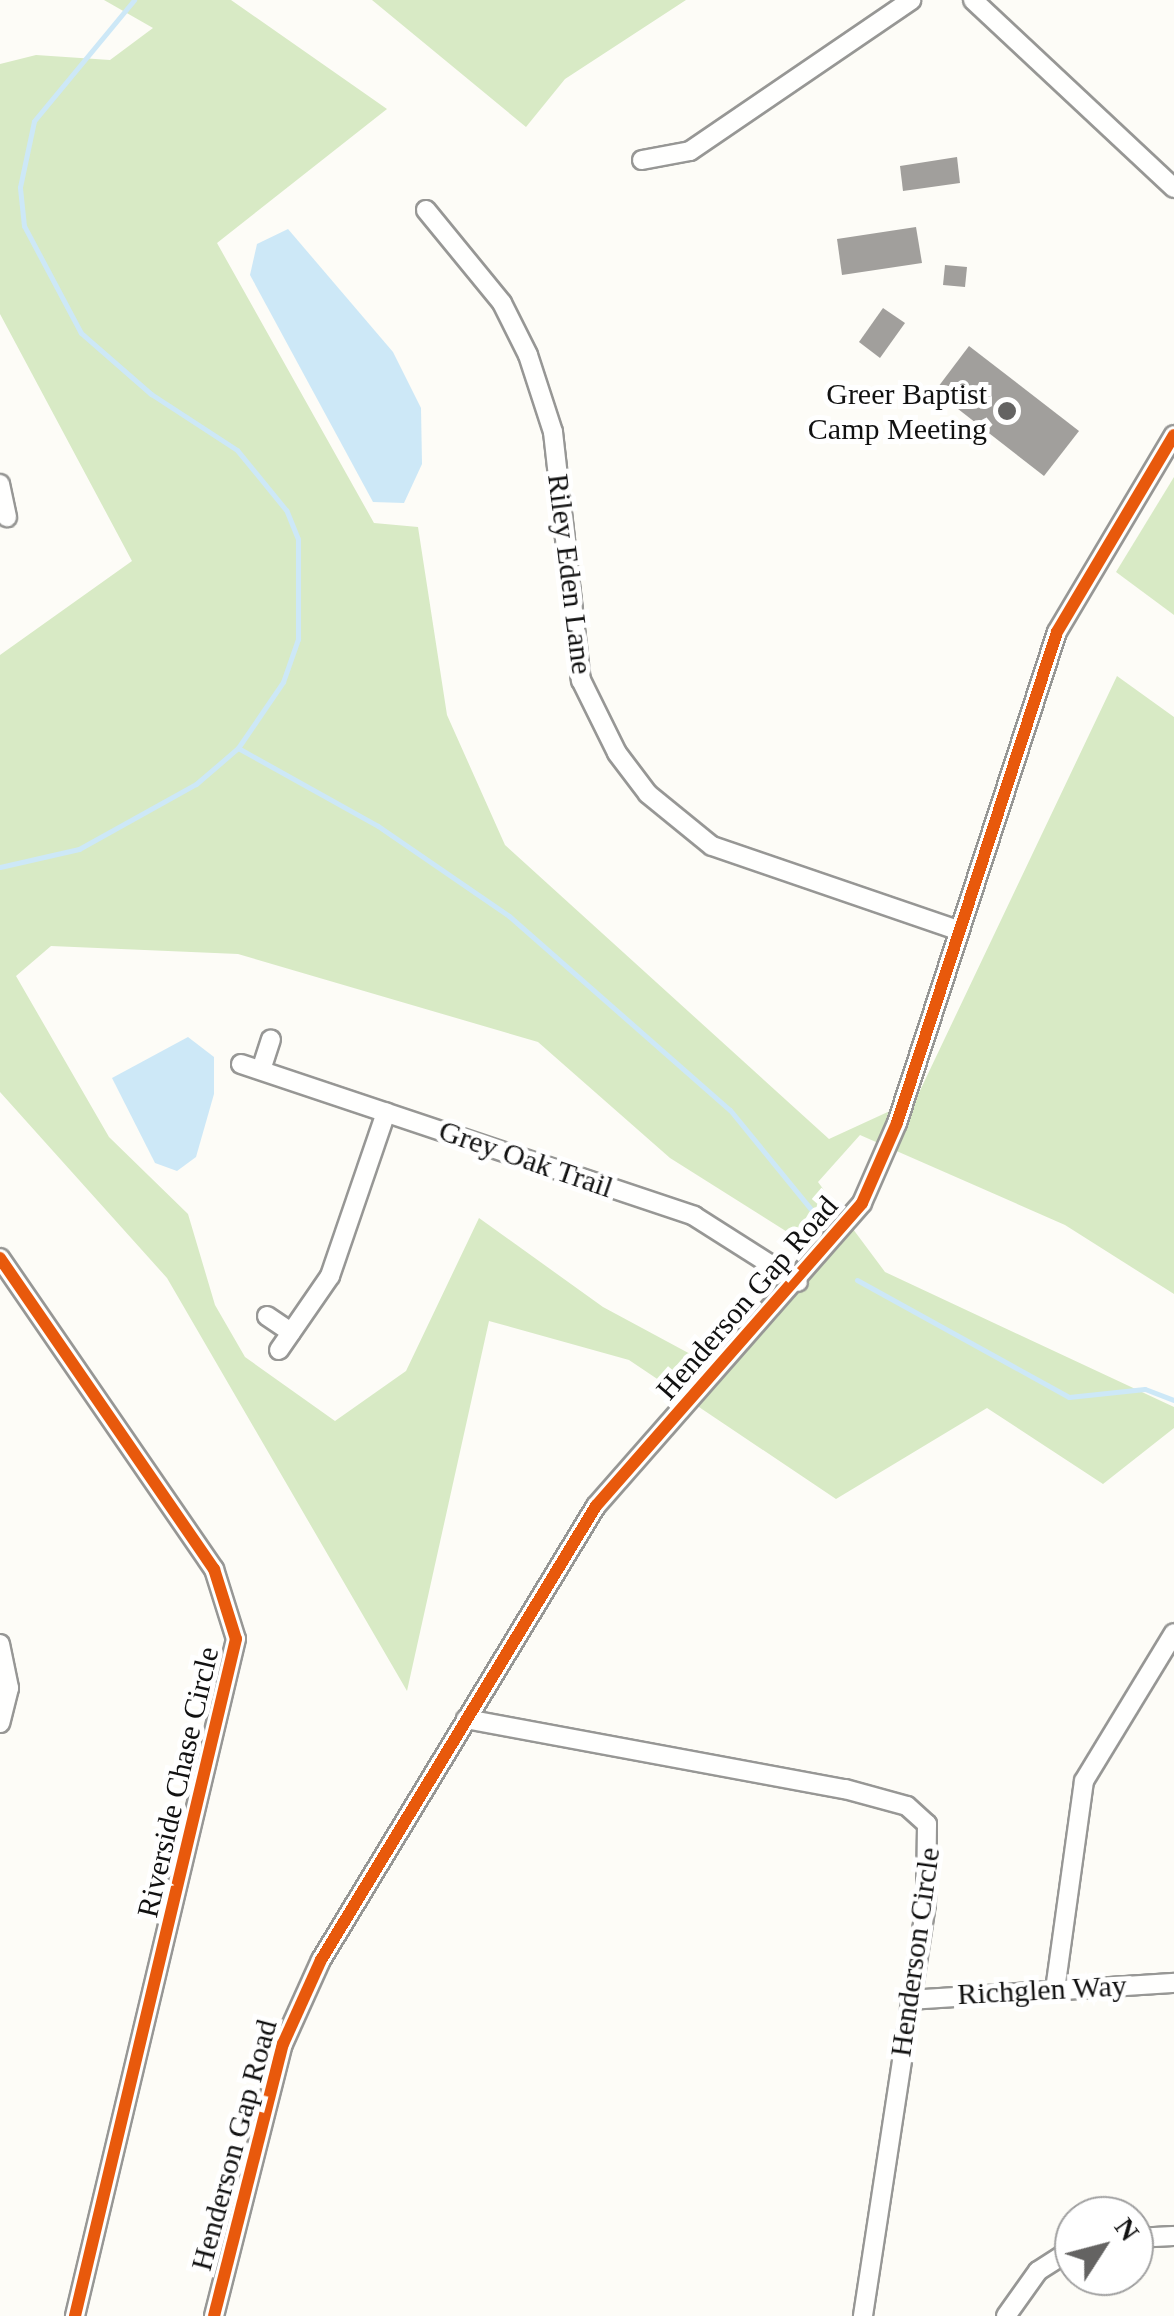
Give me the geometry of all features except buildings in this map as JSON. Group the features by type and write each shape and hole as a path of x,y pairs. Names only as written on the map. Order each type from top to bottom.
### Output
{"street":[{"path":"642,160 690,152 910,0"},
{"path":"973,0 1174,188"},
{"name":"Riley Eden Lane","path":"426,210 502,303 528,355 553,432 581,680 617,754 648,794 712,846 958,930"},
{"name":"Henderson Gap Road","path":"214,2316 293,2017 596,1506 840,1238 881,1164 1056,632 1174,434"},
{"path":"0,484 7,517"},
{"path":"261,1070 271,1040"},
{"name":"Grey Oak Trail","path":"241,1064 694,1216 798,1282"},
{"path":"278,1350 330,1276 386,1112"},
{"name":"Riverside Chase Circle","path":"0,1258 214,1569 236,1639 75,2316"},
{"path":"267,1316 291,1332"},
{"path":"1055,1990 1084,1781 1174,1633"},
{"path":"0,1644 8,1670 0,1723"},
{"name":"Henderson Circle","path":"466,1720 914,1810 933,1846 863,2316"},
{"name":"Richglen Way","path":"910,2000 1174,1983"},
{"path":"1006,2316 1038,2271 1054,2261"}],"green space":[{"path":"104,0 231,0 387,109 217,243 374,523 418,527 447,715 505,845 829,1139 916,1099 1117,676 1174,717 1174,1294 1065,1225 860,1135 818,1182 885,1272 1174,1407 1174,1428 1103,1484 987,1408 836,1499 629,1360 489,1321 407,1691 167,1278 0,1092 0,655 132,561 0,314 0,64 36,55 110,60 153,28","holes":["51,946 238,954 538,1042 670,1158 811,1247 707,1363 603,1307 479,1218 406,1371 335,1421 245,1357 215,1305 188,1214 109,1137 16,976"]},
{"path":"372,0 686,0 565,79 526,127"},
{"path":"1174,477 1174,615 1116,572"}],"water":[{"path":"288,229 393,352 421,408 422,464 404,503 373,502 250,275 257,244"},
{"path":"188,1037 214,1057 214,1094 196,1157 177,1171 155,1163 112,1078"}],"waterway":[{"path":"0,867 79,849 196,784 238,748 283,682 298,639 298,539 286,510 237,450 151,394 81,333 24,226 20,187 34,121 134,0"},
{"path":"238,748 378,826 509,916 730,1110 810,1208"},
{"path":"857,1280 1069,1397 1145,1389 1174,1400"}],"cycle path":[{"path":"214,2316 283,2044 321,1960 596,1506 862,1203 897,1123 1057,632 1174,435"},
{"path":"0,1258 214,1569 236,1639 75,2316"}],"place":[{"name":"Greer Baptist Camp Meeting","path":"1007,411"}]}
